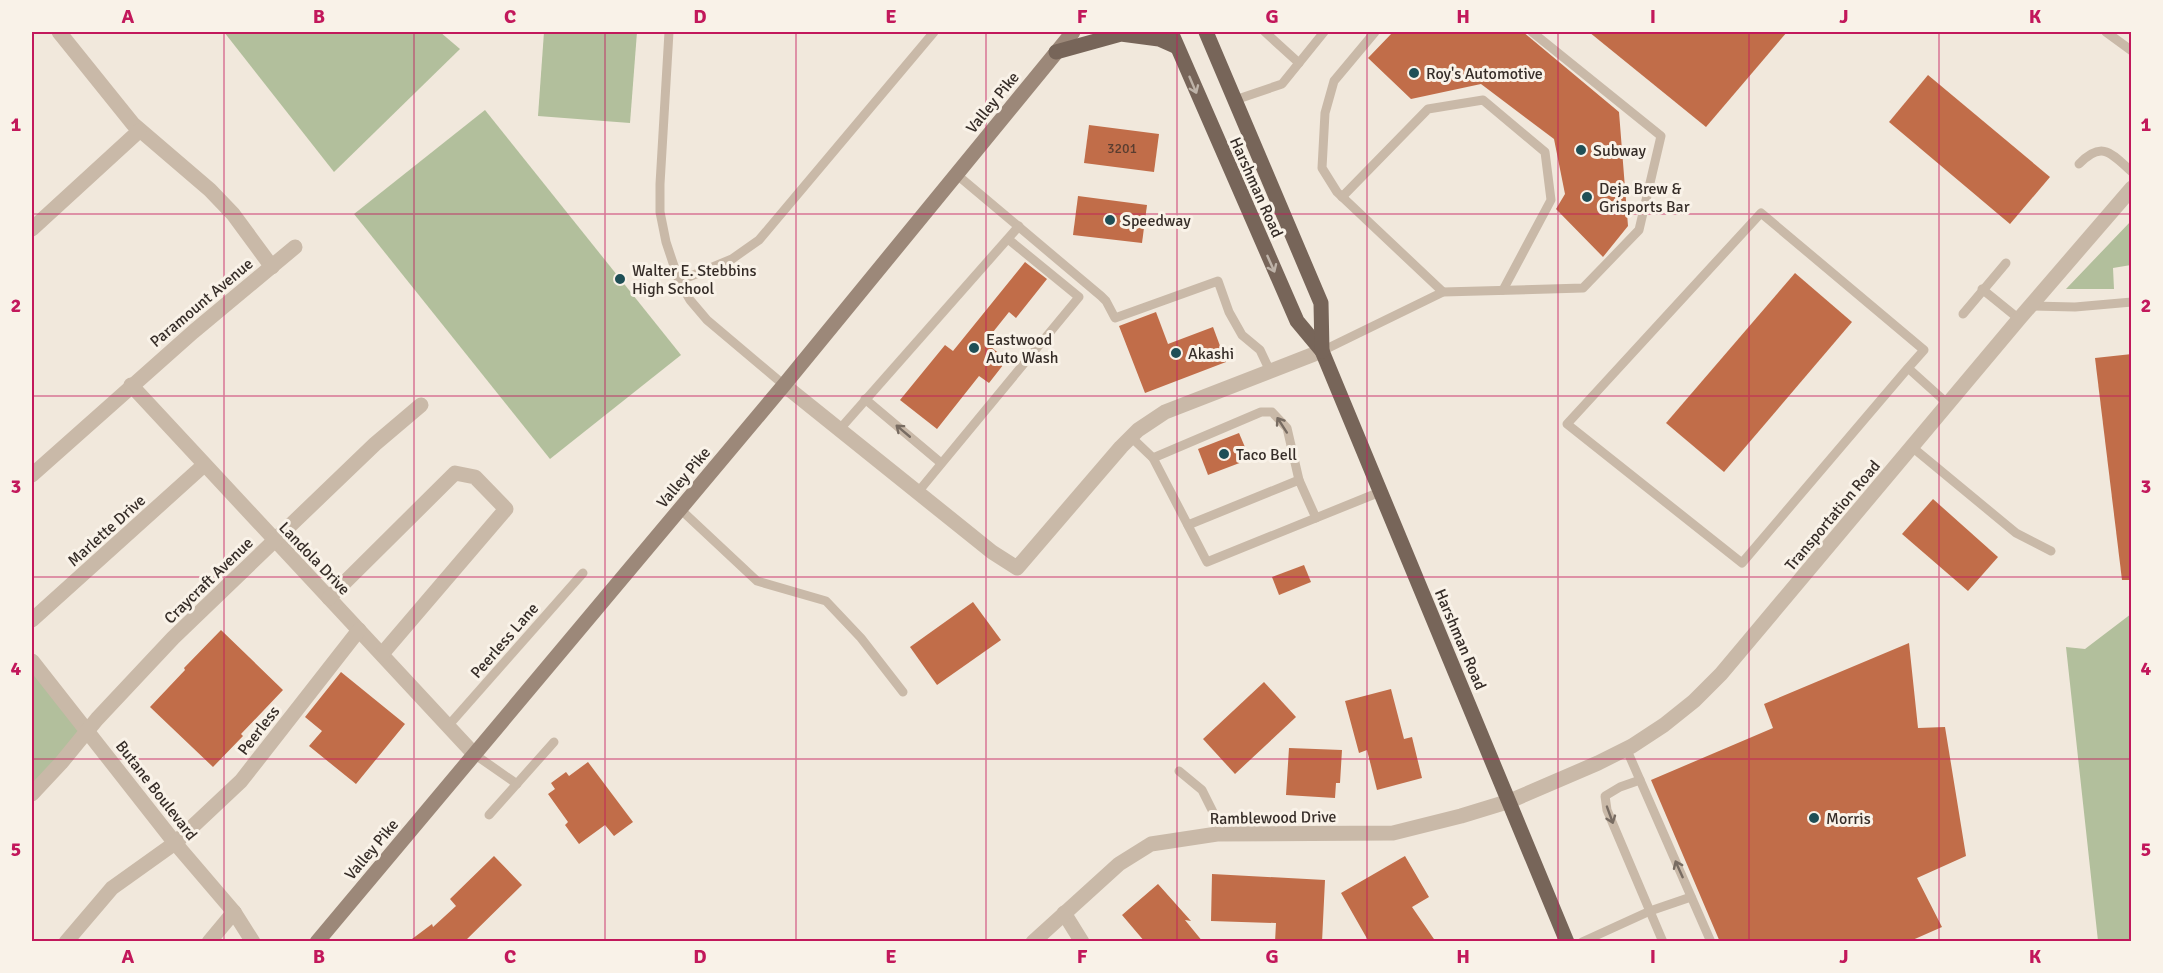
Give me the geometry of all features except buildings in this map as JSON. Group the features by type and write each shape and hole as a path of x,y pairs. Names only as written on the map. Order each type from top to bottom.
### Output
{"main road":[{"name":"Harshman Road","path":"1171,32 1297,321 1322,351 1567,942"},
{"name":"Harshman Road","path":"1206,32 1321,303 1322,351"},
{"path":"1056,52 1121,34 1159,39 1177,47"}],"street":[{"path":"59,32 140,131 226,206 272,267"},
{"name":"Valley Pike","path":"317,942 784,385 1073,32"},
{"path":"32,229 140,131"},
{"name":"Transportation Road","path":"1510,801 1598,763 1626,748 1664,725 1694,701 1721,674 2132,188"},
{"name":"Paramount Avenue","path":"32,475 131,386 295,247"},
{"path":"784,385 992,552 1017,568 1131,437 1165,412 1322,351"},
{"name":"Landola Drive","path":"131,386 474,754"},
{"name":"Craycraft Avenue","path":"32,794 88,732 97,718 173,638 375,444 421,405"},
{"name":"Marlette Drive","path":"32,620 204,465"},
{"path":"329,598 455,473 475,477 506,509 382,654"},
{"name":"Peerless","path":"66,942 112,888 175,843 241,781 359,630"},
{"name":"Butane Boulevard","path":"32,661 175,843 234,912 253,942"},
{"name":"Ramblewood Drive","path":"1033,942 1119,864 1151,844 1224,834 1393,833 1510,801"},
{"path":"209,942 234,912"},
{"path":"1064,914 1082,942"}],"lane":[{"path":"669,32 660,184 660,212 666,242 679,281 690,300 707,320 784,385"},
{"path":"679,281 732,259 759,240 934,32"},
{"path":"1265,32 1299,63"},
{"path":"1235,100 1282,84 1324,32"},
{"path":"1374,32 1334,81 1325,113 1322,168 1342,197 1443,292"},
{"path":"1322,351 1443,292 1583,288 1639,230 1661,136 1532,32"},
{"path":"2106,32 2132,51"},
{"path":"1342,197 1428,109 1483,100 1545,152 1551,200 1503,290"},
{"path":"2079,164 2087,156 2104,150 2110,152 2132,172"},
{"path":"956,174 1106,302 1115,318 1218,281 1229,312 1242,335 1260,350 1270,371"},
{"path":"1761,213 1924,350 1908,368 1742,563 1567,424 1761,213"},
{"path":"839,430 1019,226"},
{"path":"918,492 1079,297 1008,239"},
{"path":"1963,314 2006,263"},
{"path":"1982,289 2019,319"},
{"path":"2030,306 2075,307 2132,302"},
{"path":"1908,368 1948,404"},
{"path":"865,399 941,463"},
{"path":"1153,458 1261,412 1272,412 1287,428 1299,480 1316,518"},
{"path":"1131,437 1153,458 1207,562 1380,492"},
{"path":"1912,447 2016,533 2051,550"},
{"path":"1188,525 1299,480"},
{"path":"680,509 757,581 826,601 861,638 903,692"},
{"name":"Peerless Lane","path":"448,726 582,573"},
{"path":"489,815 554,742"},
{"path":"1626,748 1711,942"},
{"path":"474,754 517,784"},
{"path":"1179,771 1202,790 1224,834"},
{"path":"1640,780 1620,787 1605,796 1607,810 1663,942"},
{"path":"1582,942 1650,911 1691,897"}],"green space":[{"path":"224,32 440,32 460,49 334,172"},
{"path":"544,32 637,32 630,123 538,116"},
{"path":"485,110 681,355 550,459 354,214"},
{"path":"2131,221 2131,265 2113,268 2114,289 2066,289"},
{"path":"2131,614 2131,941 2098,941 2066,647 2085,649"},
{"path":"32,661 88,732 32,795"}],"place":[{"name":"Roy's Automotive","path":"1414,73"},
{"name":"Subway","path":"1581,150"},
{"name":"Deja Brew & Grisports Bar","path":"1587,197"},
{"name":"Speedway","path":"1110,220"},
{"name":"Walter E. Stebbins High School","path":"620,279"},
{"name":"Eastwood Auto Wash","path":"974,348"},
{"name":"Akashi","path":"1176,353"},
{"name":"Taco Bell","path":"1224,454"},
{"name":"Morris","path":"1814,818"}]}
